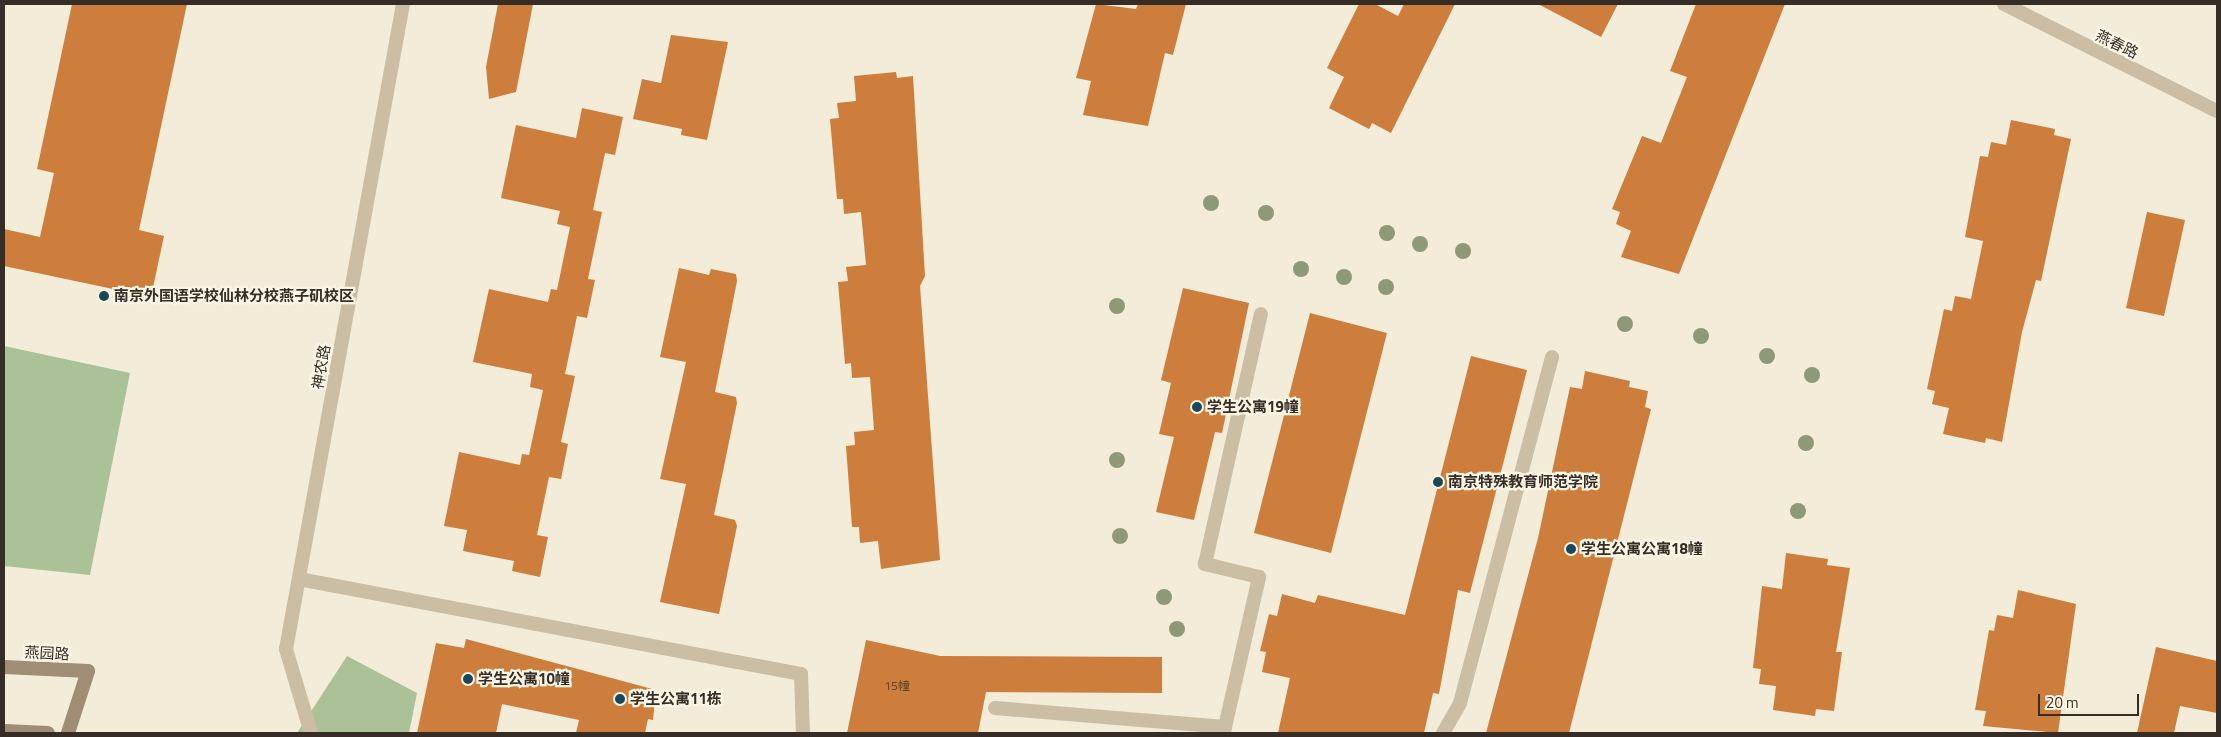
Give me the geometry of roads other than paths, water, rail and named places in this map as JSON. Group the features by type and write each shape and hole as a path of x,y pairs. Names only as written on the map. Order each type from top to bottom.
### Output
{"main road":[{"name":"燕园路","path":"4,667 88,671 68,733"},
{"path":"4,731 48,733"}],"street":[{"name":"神农路","path":"311,733 286,649 403,4"},
{"name":"燕春路","path":"2004,4 2217,111"},
{"path":"995,708 1224,730 1259,576 1205,564 1261,314"},
{"path":"1443,733 1460,703 1552,357"},
{"path":"299,579 801,674 803,733"}],"place":[{"name":"南京外国语学校仙林分校燕子矶校区","path":"104,296"},
{"name":"学生公寓19幢","path":"1197,407"},
{"name":"南京特殊教育师范学院","path":"1438,482"},
{"name":"学生公寓公寓18幢","path":"1571,549"},
{"name":"学生公寓10幢","path":"468,679"},
{"name":"学生公寓11栋","path":"620,699"}]}
